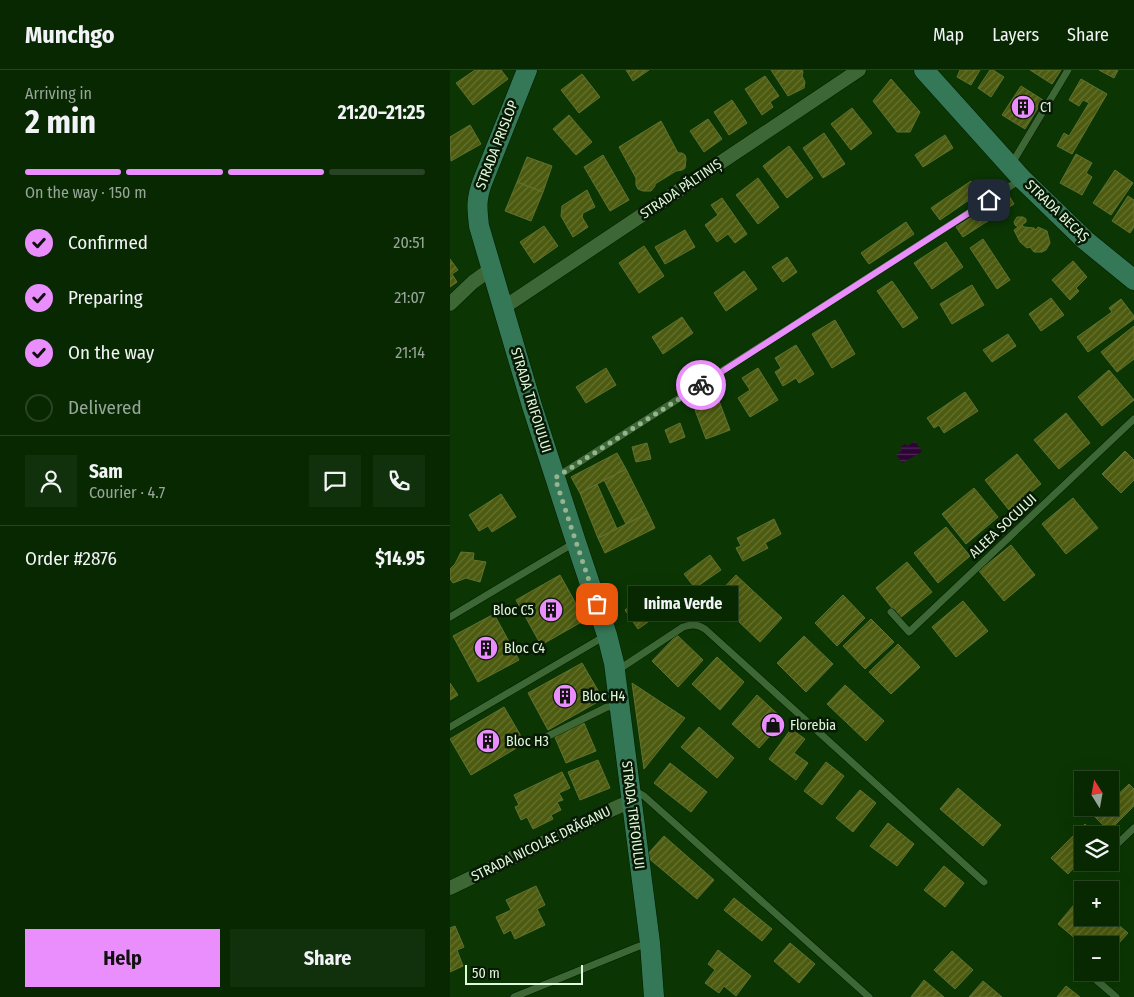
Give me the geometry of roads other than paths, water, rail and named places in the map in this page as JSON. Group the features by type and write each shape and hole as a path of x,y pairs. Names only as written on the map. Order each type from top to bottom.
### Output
{"street":[{"name":"STRADA PĂLTINIȘ","path":"503,308 859,70"},
{"name":"STRADA BECAȘ","path":"924,70 1017,172 1085,240 1134,280"},
{"name":"STRADA PRISLOP","path":"503,308 478,226 477,198 529,73"},
{"path":"450,304 490,269"},
{"name":"STRADA TRIFOIULUI","path":"503,308 555,478 572,544 607,635 615,670 650,943 654,997"},
{"name":"STRADA NICOLAE DRĂGANU","path":"450,888 622,805 631,797"}],"lane":[{"path":"555,478 1017,172 1068,70"},
{"name":"ALEEA SOCULUI","path":"891,612 910,632 1134,419"},
{"path":"450,617 572,544"},
{"path":"615,670 683,627 693,624 699,625 984,882"},
{"path":"450,727 607,635"},
{"path":"542,739 607,707 620,707"},
{"path":"631,797 637,792 644,796 869,997"},
{"path":"1119,843 1134,828"},
{"path":"514,997 650,943"},
{"path":"1097,981 1116,997"}],"place":[{"name":"C1","path":"1023,107"},
{"name":"Inima Verde","path":"597,604"},
{"name":"Bloc C5","path":"551,610"},
{"name":"Bloc C4","path":"486,648"},
{"name":"Bloc H4","path":"565,696"},
{"name":"Florebia","path":"773,725"},
{"name":"Bloc H3","path":"488,741"}]}
